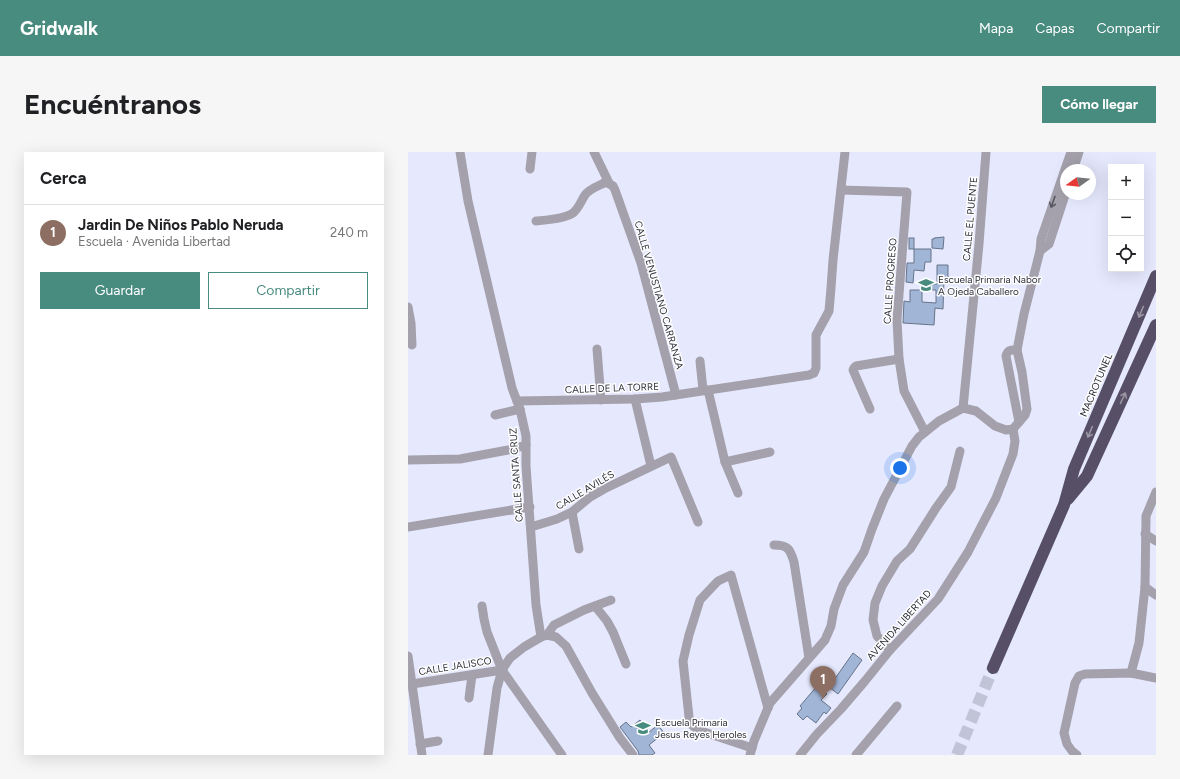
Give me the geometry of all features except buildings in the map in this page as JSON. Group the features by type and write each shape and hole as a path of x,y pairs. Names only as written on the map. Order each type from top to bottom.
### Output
{"highway":[{"name":"MACROTUNEL","path":"993,668 1064,504 1074,469 1156,276"},
{"name":"MACROTUNEL","path":"1064,504 1086,476 1156,325"}],"street":[{"name":"CALLE SANTA CRUZ","path":"460,152 468,201 511,382 526,436 536,605 544,636"},
{"path":"530,169 532,152"},
{"name":"CALLE VENUSTIANO CARRANZA","path":"594,152 608,183 615,190 641,263 676,394"},
{"path":"841,190 846,152"},
{"name":"CALLE EL PUENTE","path":"963,408 979,244 986,152"},
{"name":"AVENIDA LIBERTAD","path":"1016,425 1025,415 1027,409 1022,372 1017,350 1024,314 1040,251 1041,239 1071,152"},
{"path":"1075,164 1079,152"},
{"path":"536,221 558,218 572,214 592,188 608,183"},
{"name":"CALLE PROGRESO","path":"841,190 907,192 897,320 899,359 904,391 925,432"},
{"name":"CALLE DE LA TORRE","path":"495,415 518,405 635,399 706,390 814,373 816,368 816,335 829,311 832,260 841,190"},
{"name":"AVENIDA LIBERTAD","path":"1040,251 1049,244 1063,200"},
{"path":"408,307 411,323 412,345"},
{"path":"597,349 601,400"},
{"name":"AVENIDA LIBERTAD","path":"800,755 890,650 938,599 968,552 996,498 1013,454 1016,425 1006,356 1007,351 1017,350"},
{"path":"870,409 853,370 854,368 856,366 899,359"},
{"name":"CALLE VENUSTIANO CARRANZA","path":"700,361 725,462 738,493"},
{"path":"635,399 651,466"},
{"path":"768,708 731,575 718,580 700,600 688,635 683,662 689,717 692,725 698,730 751,752 754,741 770,704 825,640 831,626 834,609 843,585 864,552 884,499 912,446 919,437 939,421 963,408 976,411 1003,430 1016,425"},
{"path":"408,460 460,459 513,449 526,445"},
{"path":"890,650 877,636 872,620 875,603 882,586 897,561 910,549 951,487 960,451"},
{"path":"725,462 770,452"},
{"name":"CALLE AVILÉS","path":"531,527 557,519 572,512 590,497 604,489 671,456 698,522"},
{"path":"1131,673 1139,643 1145,587 1146,516 1156,492"},
{"path":"408,527 530,507"},
{"path":"572,512 579,549"},
{"path":"1145,534 1156,541"},
{"path":"774,545 782,545 787,548 794,562 809,658"},
{"path":"1145,587 1156,595"},
{"path":"488,755 497,688 502,670 510,658 524,647 544,636 554,625 611,600"},
{"path":"482,606 487,632 502,670 562,755"},
{"path":"595,606 613,632 626,664"},
{"path":"544,636 556,637 566,646 596,699 620,738 633,755"},
{"path":"408,656 422,755"},
{"name":"CALLE JALISCO","path":"412,684 502,670"},
{"path":"1077,755 1067,744 1064,732 1075,683 1079,676 1085,674 1131,673 1156,678"},
{"path":"469,698 472,675"},
{"path":"856,755 896,706"},
{"path":"420,744 438,741"}],"tunnel":[{"path":"957,755 993,668"}],"place":[{"name":"Escuela Primaria Nabor A Ojeda Caballero","path":"926,285"},
{"name":"Jardin De Niños Pablo Neruda","path":"823,699"},
{"name":"Escuela Primaria Jesus Reyes Heroles","path":"643,728"}]}
